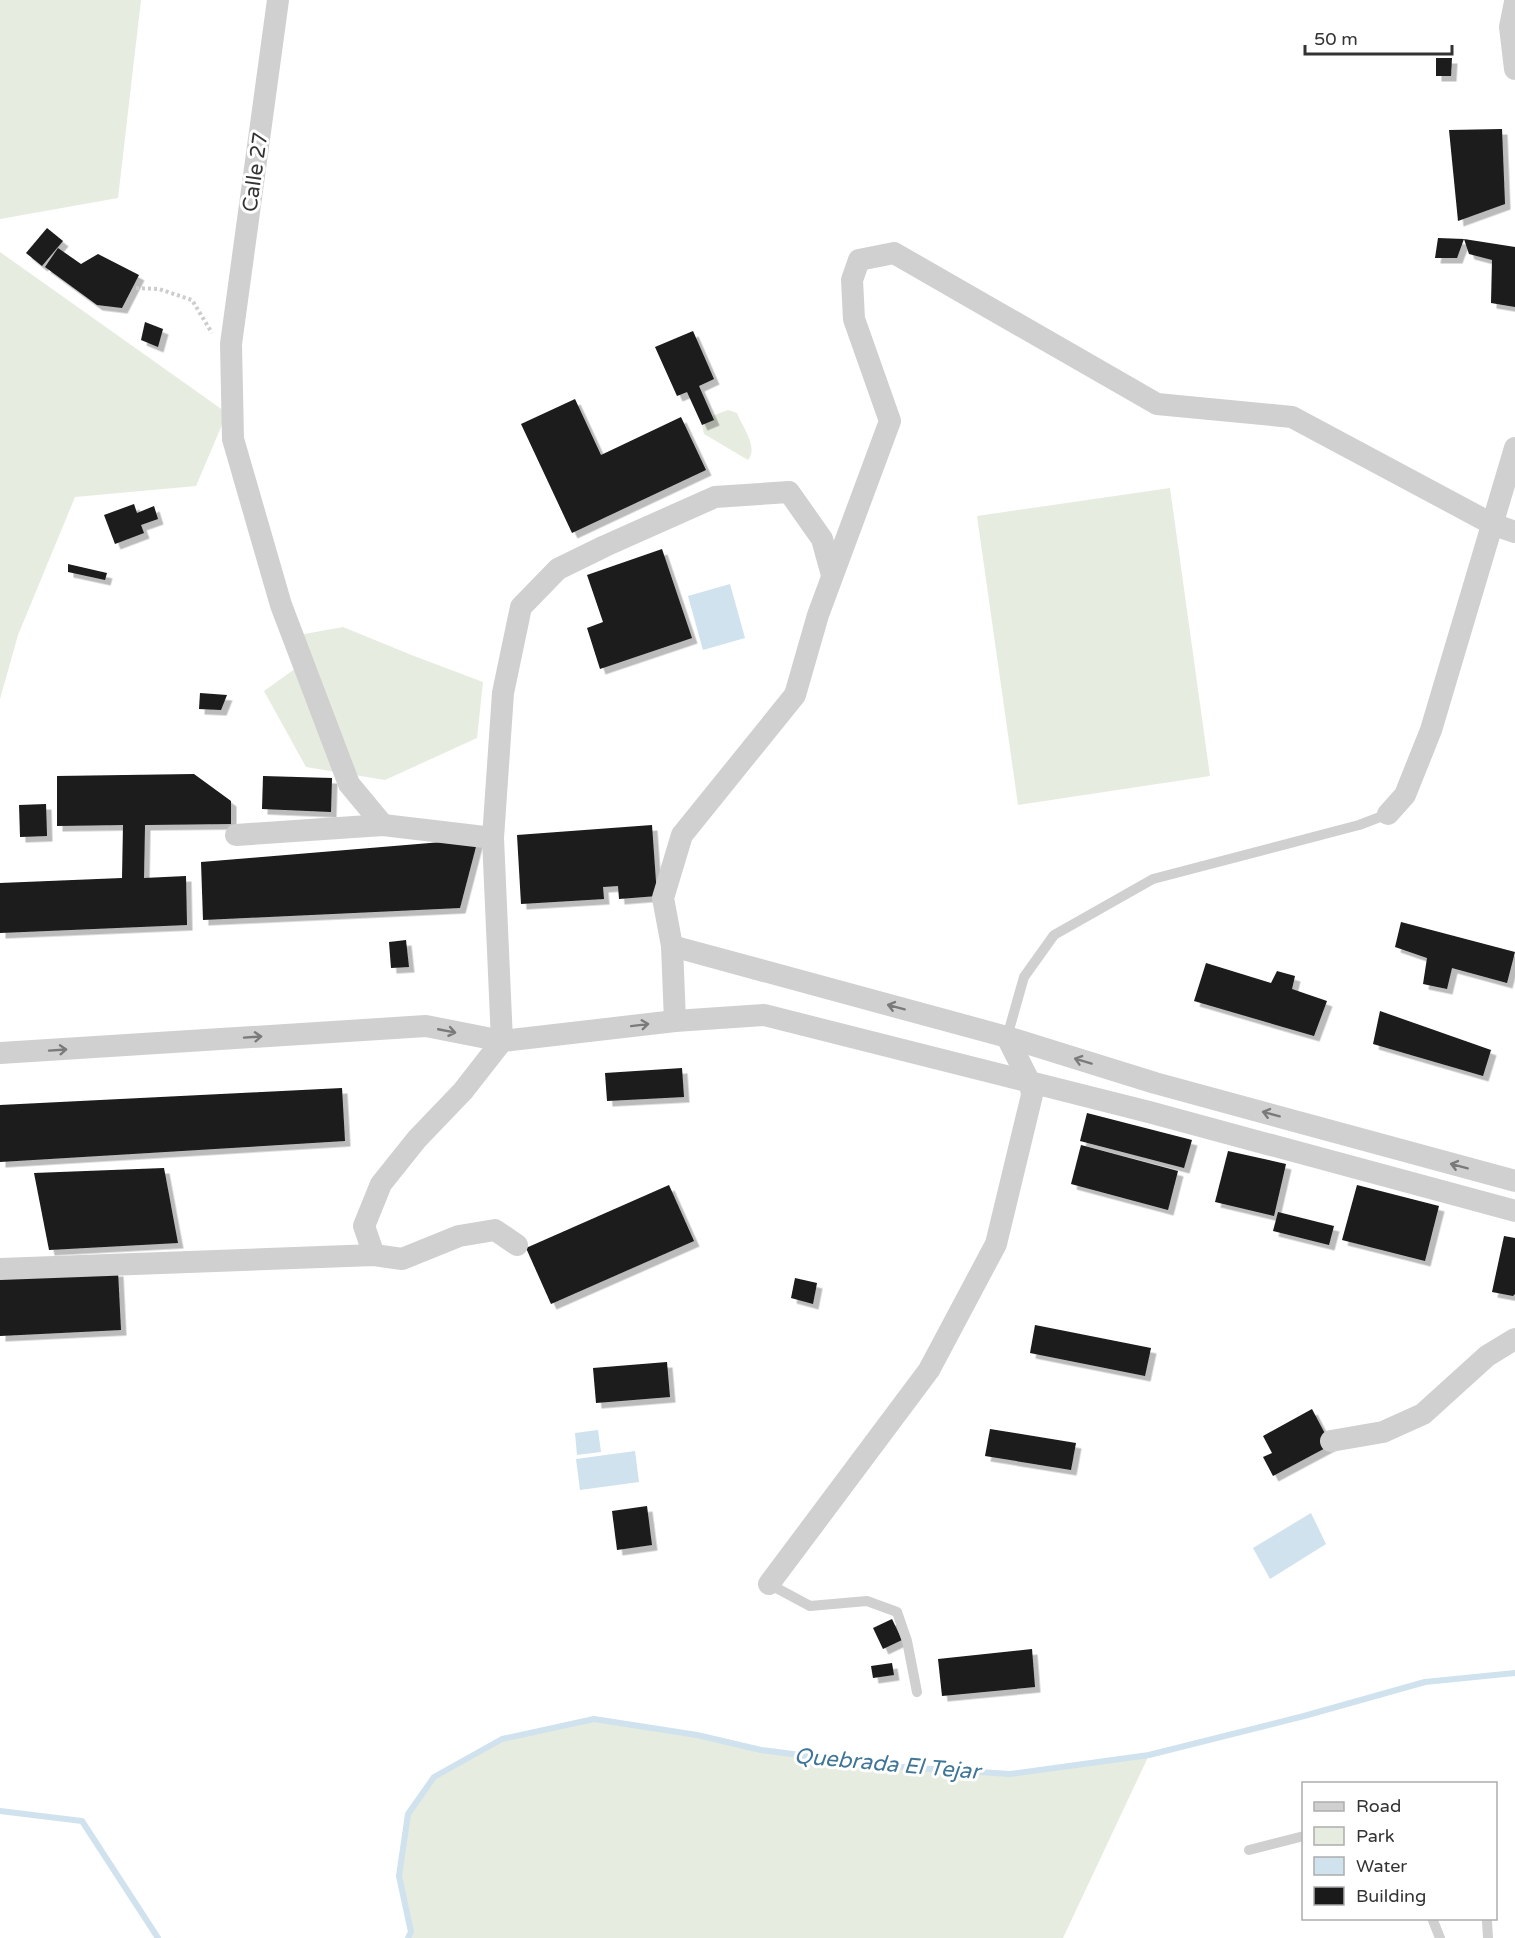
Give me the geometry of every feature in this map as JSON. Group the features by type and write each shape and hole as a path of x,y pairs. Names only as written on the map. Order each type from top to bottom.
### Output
{"street":[{"name":"Calle 27","path":"278,0 231,344 233,439 281,605 349,784 383,825"},
{"path":"1515,2 1510,27 1515,69"},
{"path":"675,1021 672,946 663,898 682,835 795,695 818,615 890,421 854,319 852,280 859,260 894,253 1157,404 1292,417 1492,524 1515,532"},
{"path":"1388,814 1405,795 1431,730 1515,448"},
{"path":"374,1255 364,1227 381,1184 417,1139 463,1091 502,1041 493,838 503,693 521,607 558,568 715,497 789,492 822,539 832,575"},
{"path":"236,835 383,825 493,838"},
{"path":"672,946 1007,1037 1155,1083 1515,1182"},
{"path":"0,1053 426,1026 502,1041 675,1021 765,1015 1149,1112 1515,1211"},
{"path":"769,1584 929,1370 996,1244 1032,1095 1030,1083 1007,1037"},
{"path":"1149,1112 1155,1083"},
{"path":"0,1269 374,1255 402,1259 459,1236 495,1230 517,1245"},
{"path":"1331,1441 1383,1432 1423,1414 1487,1356 1515,1339"}],"lane":[{"path":"1007,1037 1024,977 1054,935 1153,879 1359,825 1388,814"},
{"path":"769,1584 810,1606 867,1601 897,1612 907,1641 917,1692"},
{"path":"1249,1850 1302,1837"},
{"path":"1433,1920 1440,1938"},
{"path":"1487,1921 1488,1938"}],"path":[{"path":"136,288 159,289 192,300 214,335 231,344"}],"green space":[{"path":"0,0 141,0 118,198 0,219"},
{"path":"0,252 227,413 196,486 75,497 18,635 0,699"},
{"path":"728,410 737,413 751,443 751,455 748,460 704,434 702,425 713,420 712,416"},
{"path":"1170,488 1210,776 1018,805 977,516"},
{"path":"343,627 483,682 477,738 385,780 306,767 264,691 306,661 299,635"},
{"path":"594,1719 697,1735 761,1750 887,1766 1010,1774 1149,1755 1063,1938 408,1938 411,1932 399,1876 408,1814 434,1777 502,1739"}],"water":[{"path":"730,584 745,638 703,650 688,596"},
{"path":"598,1430 601,1452 577,1455 575,1433"},
{"path":"635,1451 639,1482 580,1490 576,1459"},
{"path":"1311,1513 1326,1544 1270,1579 1253,1548"}],"building":[{"path":"1436,58 1452,58 1451,76 1436,76"},
{"path":"1502,129 1505,204 1458,221 1449,130"},
{"path":"47,228 63,241 42,266 26,253"},
{"path":"1438,238 1464,239 1457,258 1435,258"},
{"path":"1464,239 1515,247 1515,307 1491,303 1492,260 1469,254"},
{"path":"58,248 81,264 98,254 139,275 122,308 97,305 45,267"},
{"path":"145,322 163,329 158,347 141,340"},
{"path":"693,331 714,379 699,386 714,420 702,425 687,392 677,396 655,347"},
{"path":"575,399 601,455 681,417 706,470 572,533 521,424"},
{"path":"134,504 137,513 154,506 158,519 141,525 144,533 115,544 104,515"},
{"path":"662,549 692,638 600,669 587,628 603,622 587,575"},
{"path":"68,564 107,573 105,580 68,572"},
{"path":"200,693 227,695 221,710 199,709"},
{"path":"194,774 231,801 231,824 145,825 144,878 186,876 187,925 0,933 0,883 122,878 123,825 57,826 57,776"},
{"path":"263,776 332,778 331,812 262,809"},
{"path":"46,804 47,836 20,837 19,805"},
{"path":"652,825 657,896 619,899 618,886 603,887 604,899 521,904 517,835"},
{"path":"478,839 460,908 203,920 201,862"},
{"path":"1401,922 1515,952 1507,983 1452,968 1447,989 1423,984 1427,958 1395,947"},
{"path":"406,940 409,967 391,968 389,942"},
{"path":"1206,963 1271,983 1277,971 1295,976 1292,989 1327,1001 1314,1036 1194,1001"},
{"path":"1380,1011 1491,1050 1483,1076 1373,1044"},
{"path":"682,1068 684,1097 607,1101 605,1073"},
{"path":"342,1088 345,1141 0,1162 0,1105"},
{"path":"1087,1113 1192,1140 1184,1168 1080,1141"},
{"path":"1081,1145 1178,1171 1168,1210 1071,1184"},
{"path":"1228,1151 1286,1164 1274,1216 1215,1202"},
{"path":"164,1168 178,1243 49,1250 34,1173"},
{"path":"669,1185 694,1241 551,1304 526,1248"},
{"path":"1357,1185 1439,1206 1425,1261 1342,1240"},
{"path":"1278,1212 1334,1226 1329,1245 1273,1231"},
{"path":"1504,1236 1515,1238 1515,1294 1513,1296 1492,1292"},
{"path":"118,1271 121,1330 0,1336 0,1277"},
{"path":"795,1278 817,1283 813,1304 791,1298"},
{"path":"1035,1325 1151,1348 1145,1376 1030,1353"},
{"path":"667,1362 670,1397 596,1403 593,1368"},
{"path":"1312,1409 1331,1445 1273,1476 1263,1457 1272,1453 1263,1436"},
{"path":"990,1429 1076,1443 1071,1470 985,1456"},
{"path":"647,1506 652,1545 617,1550 612,1511"},
{"path":"892,1619 902,1640 883,1649 873,1628"},
{"path":"1032,1649 1035,1687 942,1696 938,1659"},
{"path":"892,1663 894,1675 873,1678 871,1666"}],"waterway":[{"name":"Quebrada El Tejar","path":"408,1938 411,1932 399,1876 408,1814 434,1777 502,1739 594,1719 697,1735 761,1750 887,1766 1010,1774 1149,1755 1304,1716 1425,1682 1515,1673"},
{"name":"Quebrada El Tejar","path":"0,1811 82,1821 158,1938"}]}
